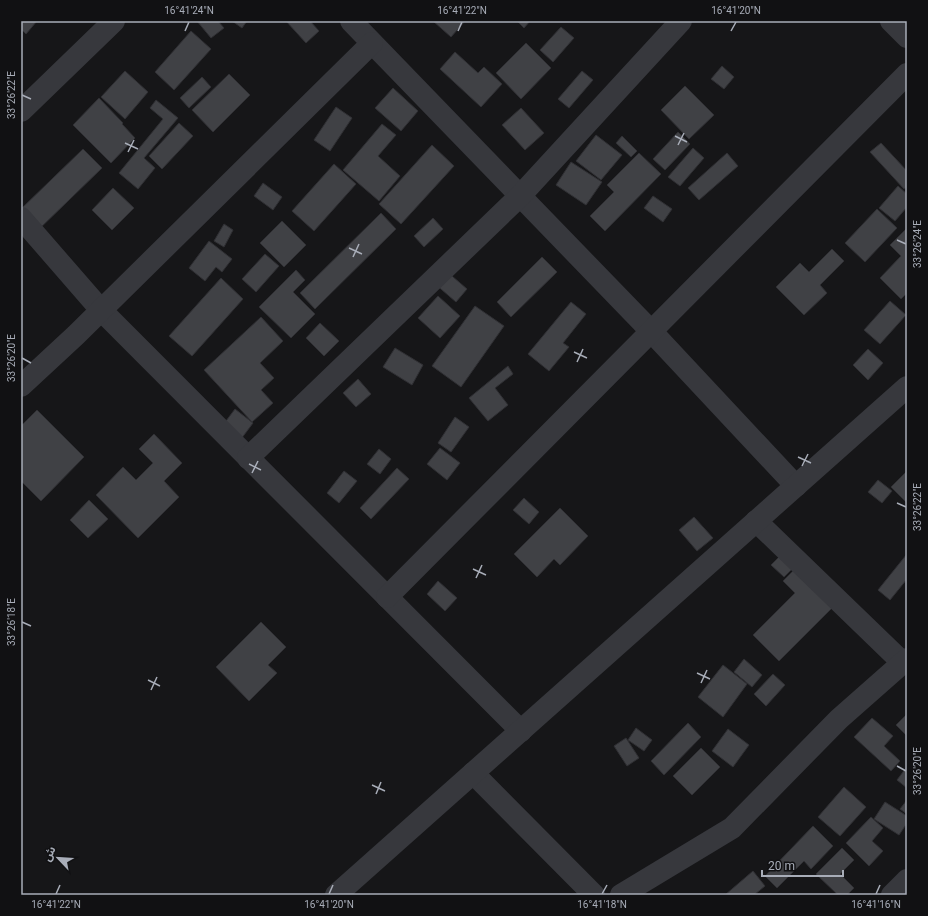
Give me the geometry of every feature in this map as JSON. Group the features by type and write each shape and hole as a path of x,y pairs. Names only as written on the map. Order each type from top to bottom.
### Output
{"street":[{"path":"21,111 114,21"},
{"path":"350,21 651,331 796,486"},
{"path":"248,458 520,196 681,21"},
{"path":"891,21 907,37"},
{"path":"21,386 101,310 372,43"},
{"path":"387,597 907,74"},
{"path":"21,218 101,310 521,731"},
{"path":"336,895 907,387"},
{"path":"621,895 732,828 839,718 905,661 756,521"},
{"path":"473,773 594,895"},
{"path":"892,895 907,880"}],"building":[{"path":"21,21 37,21 26,34 21,29"},
{"path":"197,21 218,21 224,28 211,38"},
{"path":"232,21 247,21 242,28"},
{"path":"286,21 310,21 319,31 306,43"},
{"path":"433,21 465,21 451,37"},
{"path":"517,21 530,21 524,28"},
{"path":"561,27 574,38 553,62 540,50"},
{"path":"191,31 211,49 174,90 155,72"},
{"path":"526,43 551,68 521,99 496,73"},
{"path":"455,52 478,73 484,67 502,84 481,107 440,69"},
{"path":"722,66 734,77 724,89 711,79"},
{"path":"125,71 148,92 125,119 101,97"},
{"path":"582,71 593,80 569,108 558,99"},
{"path":"229,74 250,95 213,132 192,110"},
{"path":"202,77 211,87 189,108 180,98"},
{"path":"685,86 714,115 689,139 661,110"},
{"path":"393,88 418,111 401,131 375,108"},
{"path":"99,98 135,138 111,163 73,125"},
{"path":"156,100 178,118 144,158 155,168 138,189 119,173 163,119 150,108"},
{"path":"336,107 352,118 330,151 314,140"},
{"path":"521,108 544,133 525,150 502,125"},
{"path":"179,123 193,136 162,169 149,156"},
{"path":"382,124 396,135 378,156 400,176 379,201 343,170"},
{"path":"678,132 690,144 665,170 653,159"},
{"path":"596,135 622,155 601,180 576,161"},
{"path":"622,136 637,151 631,157 616,143"},
{"path":"881,143 907,171 907,187 904,189 870,152"},
{"path":"432,145 454,166 401,224 379,204"},
{"path":"693,148 704,158 680,186 668,177"},
{"path":"83,149 102,168 35,233 21,209"},
{"path":"639,153 661,174 605,231 590,216 614,192 607,185"},
{"path":"727,153 738,166 699,200 688,188"},
{"path":"571,162 602,182 586,205 556,185"},
{"path":"334,164 356,184 314,231 292,211"},
{"path":"263,183 282,197 273,210 254,196"},
{"path":"898,186 907,194 907,207 895,221 879,208"},
{"path":"113,188 134,208 112,230 92,210"},
{"path":"653,196 672,209 663,222 644,208"},
{"path":"877,209 897,228 865,262 845,243"},
{"path":"381,213 396,229 315,309 300,293"},
{"path":"433,218 443,229 424,247 414,236"},
{"path":"282,221 306,245 284,267 260,243"},
{"path":"224,224 233,230 224,247 214,241"},
{"path":"907,228 907,293 901,299 880,278 901,256 890,245"},
{"path":"209,241 232,259 222,272 216,267 205,281 189,268"},
{"path":"832,249 844,261 820,285 827,293 804,315 776,287 800,263 809,272"},
{"path":"265,254 279,266 256,292 242,279"},
{"path":"542,257 557,272 511,317 497,302"},
{"path":"296,270 305,280 293,292 315,314 291,338 259,307"},
{"path":"445,270 467,289 456,302 434,283"},
{"path":"221,278 243,299 192,356 169,336"},
{"path":"438,296 460,316 440,338 418,318"},
{"path":"890,301 906,315 880,344 864,330"},
{"path":"571,302 586,314 563,343 569,347 549,371 528,354"},
{"path":"475,306 504,326 461,387 432,366"},
{"path":"261,317 283,341 260,363 274,378 261,390 273,403 252,422 204,370"},
{"path":"320,323 339,341 324,356 306,338"},
{"path":"395,348 423,365 412,385 383,367"},
{"path":"868,349 883,363 868,380 853,365"},
{"path":"508,366 513,374 495,388 508,405 488,421 469,398"},
{"path":"358,379 371,394 356,407 343,393"},
{"path":"235,409 253,423 241,439 223,425"},
{"path":"37,410 84,457 41,501 21,481 21,426"},
{"path":"455,417 469,427 451,452 438,443"},
{"path":"154,434 182,463 164,481 179,497 138,538 96,495 123,467 136,480 153,463 139,449"},
{"path":"440,448 460,463 447,480 427,464"},
{"path":"379,449 391,459 380,474 367,464"},
{"path":"397,468 409,479 371,519 360,508"},
{"path":"344,471 357,481 339,503 327,493"},
{"path":"907,471 907,503 891,487"},
{"path":"878,480 892,491 882,503 868,492"},
{"path":"524,498 539,512 529,524 513,510"},
{"path":"89,500 108,519 88,538 70,520"},
{"path":"560,508 588,536 560,565 554,559 537,577 514,554"},
{"path":"694,517 713,538 697,551 679,530"},
{"path":"787,549 796,565 784,577 771,565"},
{"path":"907,554 907,579 890,600 878,590"},
{"path":"797,567 834,606 779,661 753,635 795,593 783,581"},
{"path":"438,581 457,598 445,611 427,594"},
{"path":"261,622 286,647 268,665 277,673 249,701 216,667"},
{"path":"744,659 762,675 752,687 734,672"},
{"path":"723,665 747,684 723,717 698,697"},
{"path":"773,674 785,685 766,706 754,694"},
{"path":"907,714 907,736 896,725"},
{"path":"872,718 893,736 884,746 900,761 891,771 854,737"},
{"path":"688,723 701,737 664,775 651,761"},
{"path":"636,728 652,740 644,751 628,740"},
{"path":"728,729 749,745 733,767 712,751"},
{"path":"626,738 639,758 627,766 614,746"},
{"path":"701,748 720,767 692,795 673,776"},
{"path":"906,768 907,769 907,788 897,780"},
{"path":"844,787 866,807 840,836 818,817"},
{"path":"907,800 907,814 900,809"},
{"path":"885,802 907,816 907,823 899,835 874,819"},
{"path":"871,817 883,828 872,841 883,851 869,866 846,843"},
{"path":"813,826 833,846 811,869 804,861 777,888 765,876"},
{"path":"842,848 854,860 840,874 854,888 847,895 838,895 816,874"},
{"path":"753,871 765,886 754,895 725,895"}]}
